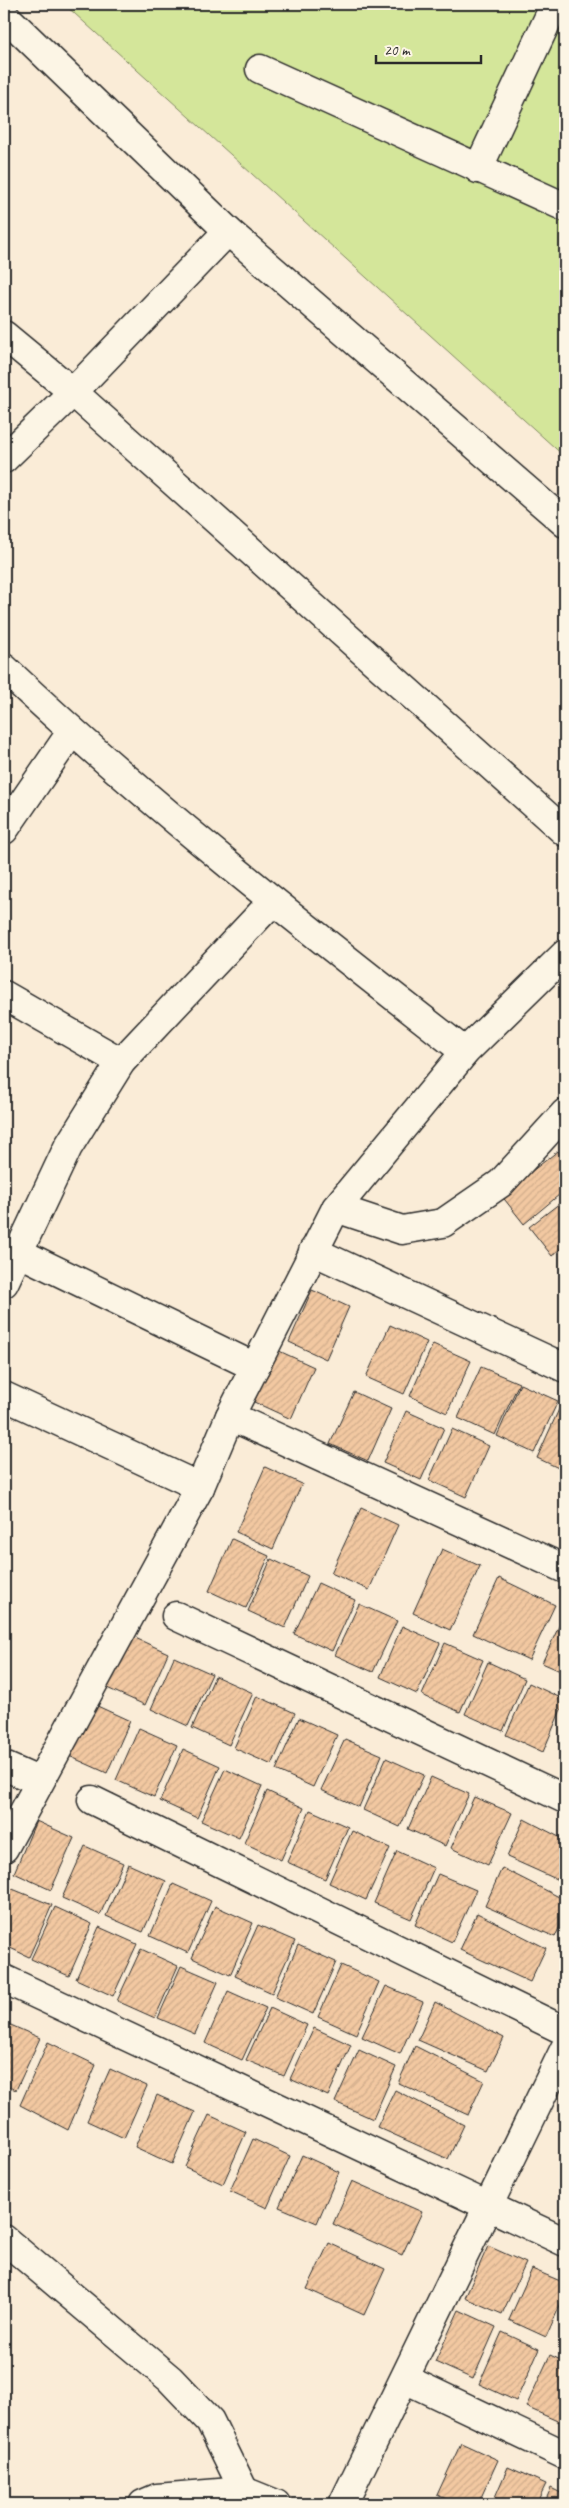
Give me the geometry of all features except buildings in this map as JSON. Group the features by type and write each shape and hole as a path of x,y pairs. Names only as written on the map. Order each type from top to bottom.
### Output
{"street":[{"path":"478,169 555,4"},
{"path":"4,14 228,231 565,523"},
{"path":"260,69 565,207"},
{"path":"4,459 73,392 228,231"},
{"path":"4,335 73,392 565,832"},
{"path":"4,668 72,731 273,901 465,1052"},
{"path":"4,830 72,731"},
{"path":"4,1283 68,1147 121,1062 273,901"},
{"path":"4,1848 38,1781 200,1487 230,1416 336,1208 465,1052 565,954"},
{"path":"4,995 121,1062"},
{"path":"336,1208 402,1230 443,1223 501,1183 565,1113"},
{"path":"313,1251 565,1368"},
{"path":"18,1252 255,1367"},
{"path":"4,1396 200,1487"},
{"path":"230,1416 565,1569"},
{"path":"176,1616 565,1798"},
{"path":"4,1766 38,1781"},
{"path":"92,1800 565,2031"},
{"path":"4,1978 565,2242"},
{"path":"343,2504 490,2206 565,2048"},
{"path":"4,2239 170,2379 197,2407 210,2421 244,2491"},
{"path":"405,2379 565,2455"},
{"path":"142,2504 157,2498 244,2491 276,2504"}],"green space":[{"path":"64,4 565,4 565,457"}]}
